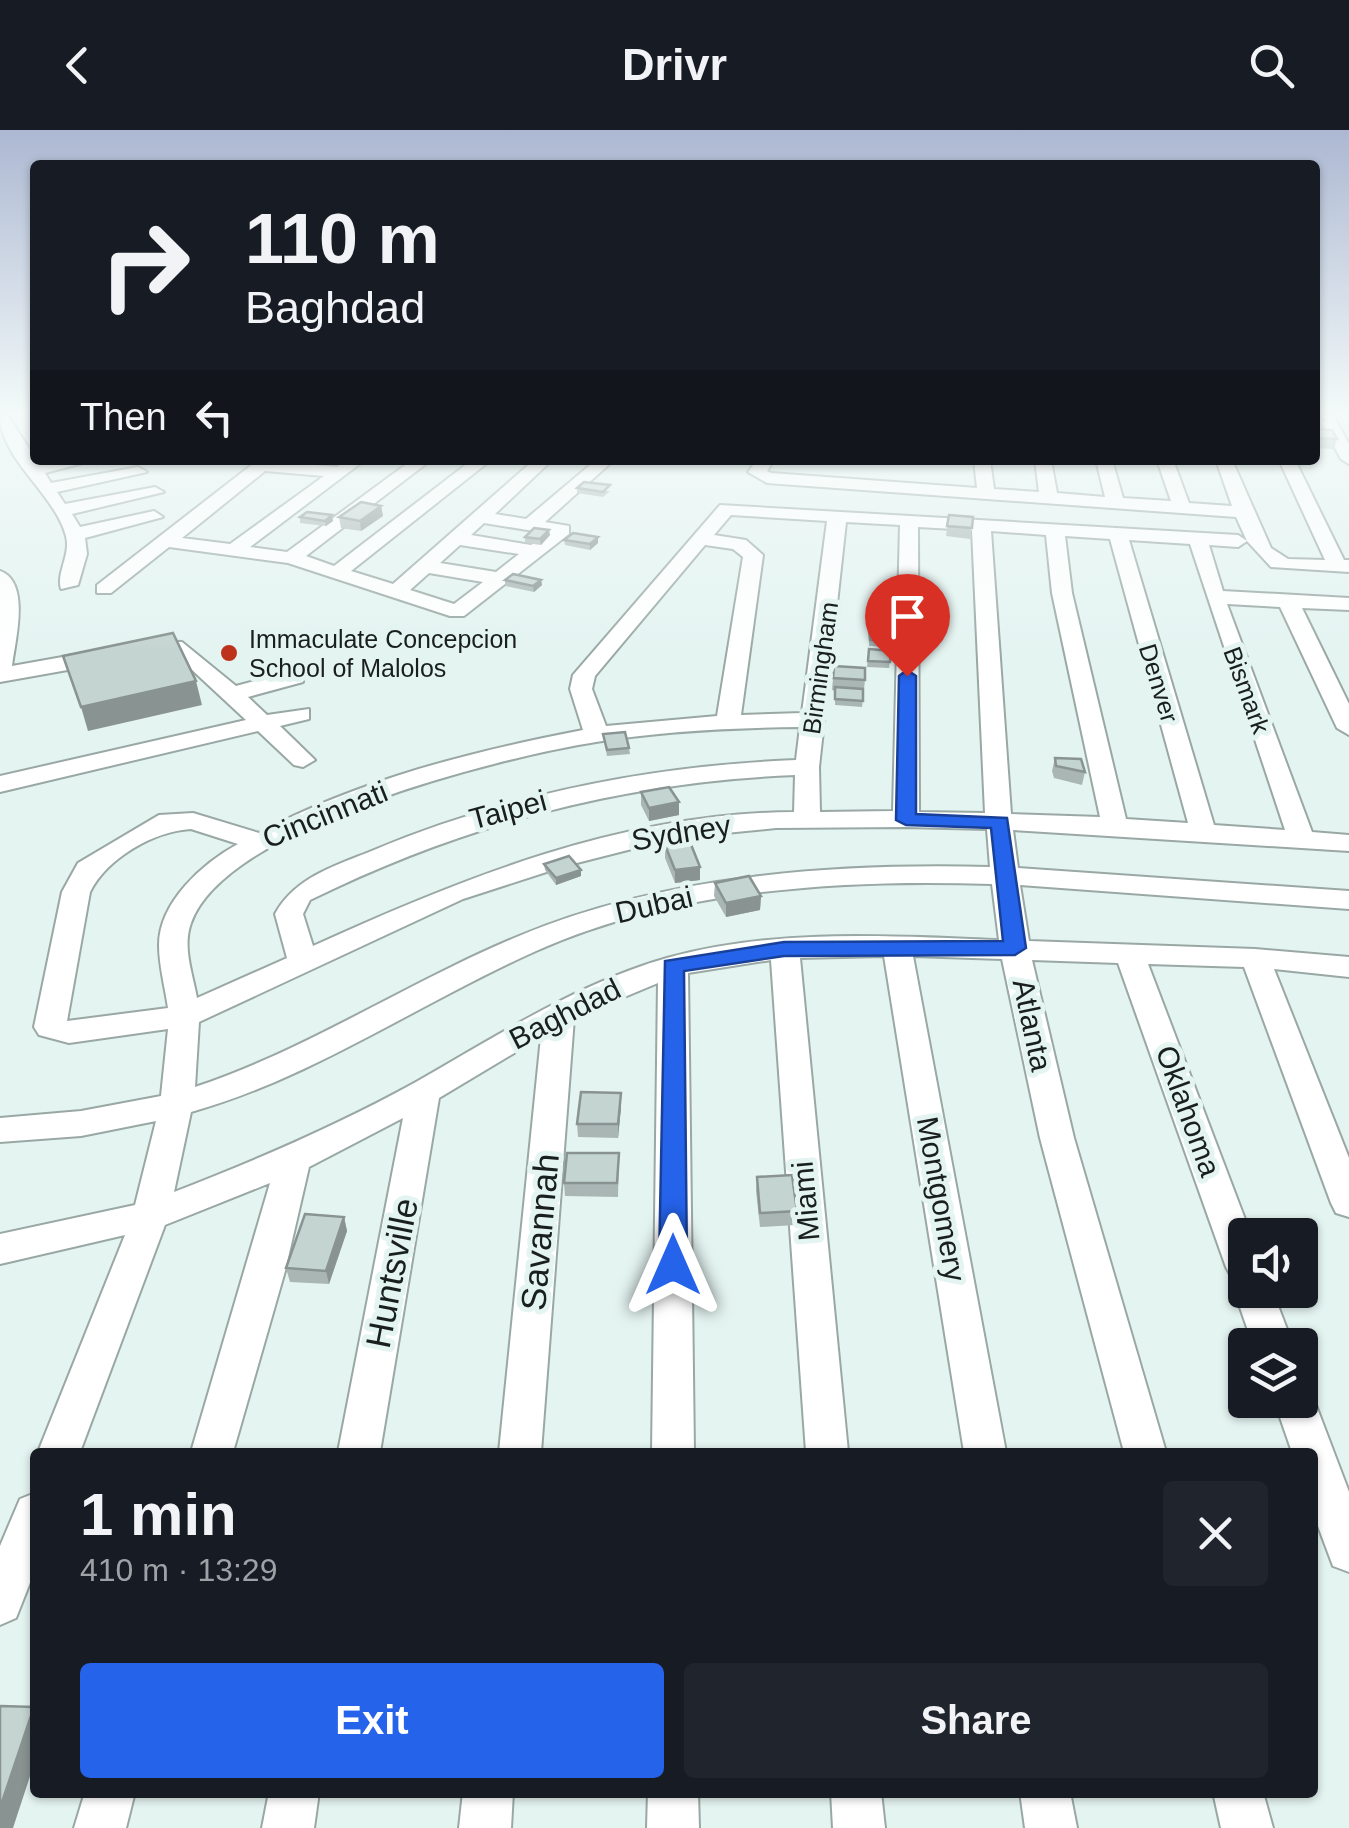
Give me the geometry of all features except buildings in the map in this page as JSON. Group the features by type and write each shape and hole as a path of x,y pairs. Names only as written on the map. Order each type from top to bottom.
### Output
{"street":[{"path":"49,494 76,544 68,585"},
{"path":"60,511 144,494"},
{"path":"104,589 226,494"},
{"path":"236,549 309,494"},
{"path":"291,558 377,494"},
{"path":"338,572 439,494"},
{"path":"396,594 506,494"},
{"path":"532,523 566,494"},
{"path":"1002,494 1244,512"},
{"path":"1113,494 1115,502"},
{"path":"1177,494 1182,507"},
{"path":"1237,494 1268,556 1282,562 1343,566"},
{"path":"1305,494 1343,566"},
{"path":"214,504 289,510"},
{"path":"597,735 581,689 584,675 726,510 1238,541"},
{"name":"Birmingham","path":"808,820 807,767 837,516"},
{"path":"76,544 154,517"},
{"path":"165,542 291,558 457,612 562,530 480,517"},
{"path":"906,820 909,520"},
{"name":"Atlanta","path":"982,526 1000,822 1015,948 1045,1086 1144,1448"},
{"path":"1055,531 1062,593 1115,826"},
{"name":"Denver","path":"1118,534 1203,831"},
{"path":"456,539 536,551"},
{"path":"704,539 739,544 752,555 728,721"},
{"name":"Bismark","path":"1198,539 1214,597 1300,839"},
{"path":"76,544 122,545"},
{"path":"425,567 502,579"},
{"path":"0,578 9,604 0,675 169,646 182,649 303,760"},
{"path":"1214,597 1349,604"},
{"path":"1288,602 1349,728"},
{"path":"231,695 294,676"},
{"path":"0,784 301,714"},
{"name":"Cincinnati","path":"61,1448 153,1216 175,1108 184,1016 173,942 177,919 189,896 256,841 409,782 539,745 728,721 814,720"},
{"name":"Taipei","path":"304,965 288,914 299,896 454,824 540,799 617,786 711,772 807,767"},
{"name":"Sydney","path":"256,841 193,821 159,823 88,869 76,892 50,1027 69,1032 184,1016 304,965 453,894 555,860 675,830 808,820 906,820 1115,826 1349,843"},
{"name":"Dubai","path":"0,1130 175,1108 309,1055 492,958 604,916 742,885 859,877 1006,879 1202,886 1349,900"},
{"name":"Baghdad","path":"0,1248 153,1216 292,1160 424,1092 559,1012 673,966 784,949 898,946 1254,958 1349,967"},
{"name":"Montgomery","path":"898,946 985,1448"},
{"name":"Miami","path":"784,949 827,1448"},
{"name":"Oklahoma","path":"1130,954 1228,1222"},
{"path":"1254,958 1349,1203"},
{"path":"673,966 673,1448"},
{"name":"Savannah","path":"520,1448 559,1012"},
{"name":"Huntsville","path":"359,1448 424,1092"},
{"path":"213,1448 266,1271 292,1160"},
{"path":"1301,1418 1311,1448"},
{"path":"1318,1466 1349,1551"},
{"path":"0,1602 30,1527"},
{"path":"100,1828 108,1798"},
{"path":"288,1828 293,1798"},
{"path":"485,1828 488,1798"},
{"path":"673,1798 673,1828"},
{"path":"856,1798 859,1828"},
{"path":"1045,1798 1051,1828"},
{"path":"1240,1798 1248,1828"}],"place":[{"name":"Immaculate Concepcion School of Malolos","path":"229,653"}],"route":[{"path":"673,1265 673,966 784,949 1015,948 1000,822 906,820 907,676"}]}
